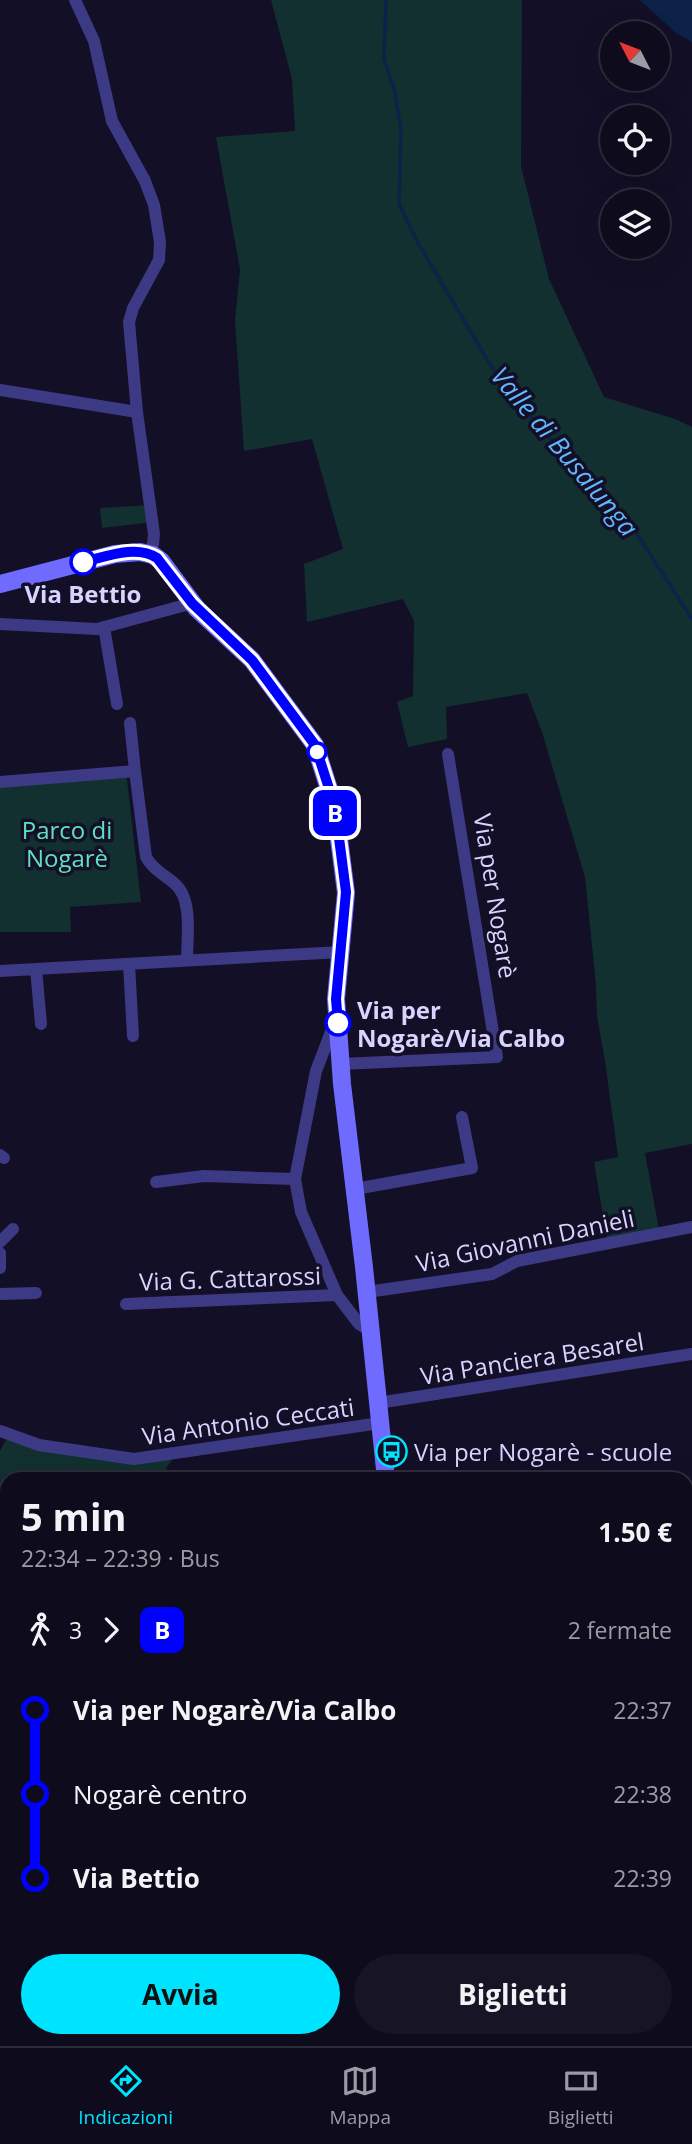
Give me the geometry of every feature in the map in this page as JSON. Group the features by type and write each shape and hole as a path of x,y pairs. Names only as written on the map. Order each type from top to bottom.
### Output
{"street":[{"path":"75,0 94,41 112,121 145,181 154,205 160,242 159,260 132,308 129,329 137,412 154,534 153,555 192,603 252,660 315,745 335,807 346,892 336,999 338,1027 385,1472"},
{"path":"0,390 137,412"},
{"path":"0,584 115,554 135,552 153,555"},
{"path":"0,624 97,629 192,603"},
{"path":"104,627 117,704"},
{"path":"130,723 146,857 152,866 178,886 185,896 187,961"},
{"name":"Via per Nogarè","path":"341,1064 497,1057 448,754"},
{"path":"0,782 135,771"},
{"path":"0,971 341,952"},
{"path":"129,964 132,1036"},
{"path":"36,969 41,1024"},
{"path":"338,1027 331,1032 316,1071 295,1179 301,1212 337,1295 359,1324 371,1331"},
{"path":"355,1189 472,1168 462,1117"},
{"path":"156,1182 204,1176 295,1179"},
{"name":"Via Giovanni Danieli","path":"367,1292 492,1274 517,1261 692,1227"},
{"path":"0,1242 13,1230"},
{"path":"0,1253 0,1268"},
{"path":"0,1294 36,1293"},
{"name":"Via G. Cattarossi","path":"126,1304 337,1295"},
{"name":"Via Panciera Besarel","path":"378,1403 692,1354"},
{"name":"Via Antonio Ceccati","path":"0,1431 39,1445 134,1459 380,1423"}],"green space":[{"path":"271,0 522,0 521,166 549,279 604,397 692,427 692,1144 645,1153 659,1230 607,1240 594,1162 618,1157 597,1016 585,877 542,732 527,693 446,707 447,739 408,747 397,702 413,696 414,621 403,599 307,622 304,564 343,549 312,439 244,451 235,321 240,269 216,137 295,131 292,79"},
{"path":"151,505 154,522 102,528 100,508"},
{"name":"Parco di Nogarè","path":"126,771 141,902 70,907 71,932 0,932 0,783"},
{"path":"9,1434 120,1456 175,1455 166,1469 171,1472 0,1472 0,1451"}],"water":[{"path":"640,0 692,0 692,42 670,28 670,21 663,21"}],"waterway":[{"name":"Valle di Busalunga","path":"386,0 384,59 394,88 401,129 399,204 418,243 497,376 540,428 633,528 692,619"}],"bus line":[{"name":"B","path":"83,562 135,552 149,553 161,561 192,603 252,660 312,740 335,807 346,892 336,999 338,1023"}],"place":[{"name":"Via Bettio","path":"83,562"},
{"name":"Via per Nogarè/Via Calbo","path":"338,1023"},
{"name":"Via per Nogarè - scuole","path":"391,1451"}]}
